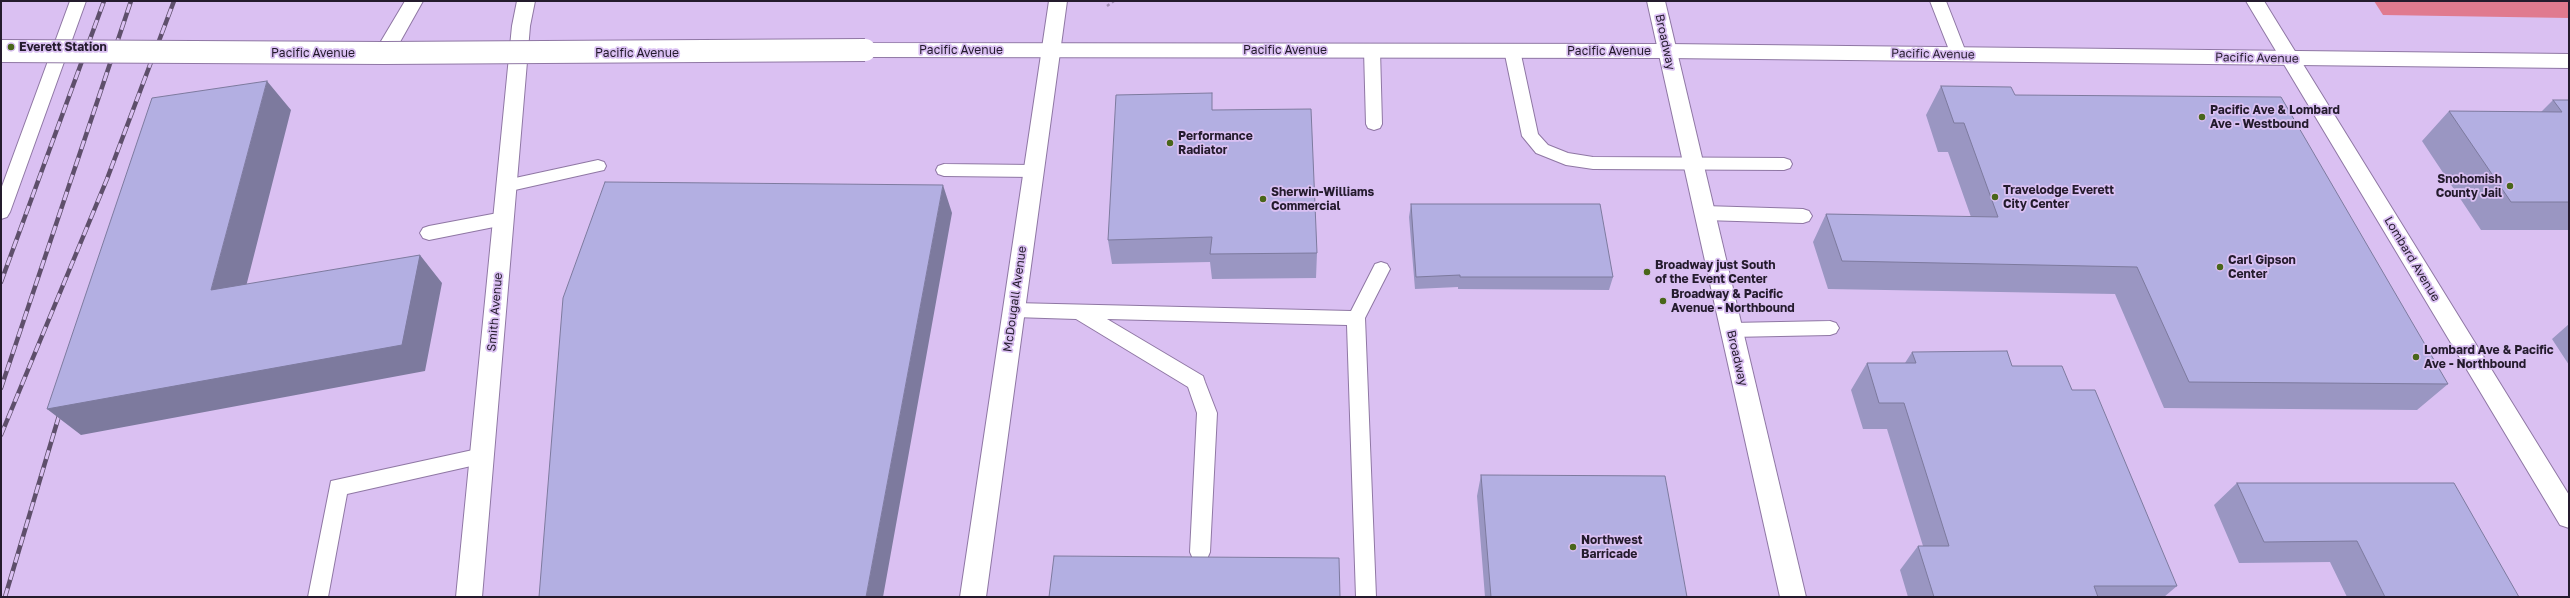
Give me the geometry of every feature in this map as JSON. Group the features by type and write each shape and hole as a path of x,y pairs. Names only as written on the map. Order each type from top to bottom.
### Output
{"street":[{"path":"384,53 414,1"},
{"name":"Smith Avenue","path":"469,597 521,26 526,1"},
{"name":"McDougall Avenue","path":"973,597 1058,1"},
{"name":"Broadway","path":"1656,1 1793,597"},
{"name":"Lombard Avenue","path":"2255,1 2569,517"},
{"name":"Pacific Avenue","path":"1,51 384,53 1051,49 1512,50 2569,61"}],"lane":[{"path":"1,212 78,1"},
{"path":"1938,1 1959,54"},
{"path":"1372,50 1374,124"},
{"path":"1512,50 1530,136 1542,149 1566,159 1594,163 1784,164"},
{"path":"506,186 598,166"},
{"path":"944,170 1033,171"},
{"path":"1704,213 1803,216"},
{"path":"429,233 503,219"},
{"path":"1366,597 1356,318 1381,269"},
{"path":"1014,310 1356,318"},
{"path":"1077,311 1196,382 1207,413 1200,552"},
{"path":"1731,330 1830,328"},
{"path":"318,597 338,487 482,456"}],"path":[{"path":"1106,6 1114,1"}],"shaded area":[{"path":"2374,1 2569,1 2569,18 2383,15"}],"building":[{"path":"267,81 211,290 420,255 402,345 47,409 152,98"},
{"path":"1941,86 2011,87 2015,95 2281,97 2448,384 2189,382 2137,267 1842,261 1826,214 1998,217 1964,123 1954,123"},
{"path":"1212,93 1212,110 1311,109 1317,253 1210,254 1212,237 1108,240 1116,95"},
{"path":"2553,100 2569,100 2569,202 2511,202 2449,111 2562,112"},
{"path":"605,182 943,185 866,597 539,597 563,298"},
{"path":"1411,204 1600,204 1613,277 1460,277 1460,275 1416,277"},
{"path":"2007,351 2012,366 2062,366 2072,390 2095,390 2177,586 2094,586 2098,597 1934,597 1918,546 1949,546 1904,403 1879,403 1867,363 1916,363 1912,352"},
{"name":"Northwest Barricade","path":"1481,475 1665,476 1687,597 1491,597"},
{"path":"2237,483 2454,483 2519,597 2385,597 2357,541 2264,542"},
{"path":"1054,556 1339,558 1340,597 1049,597"}],"railway":[{"path":"1,282 104,1"},
{"path":"1,388 131,1"},
{"path":"1,435 107,179 174,1"},
{"path":"5,597 61,409"}],"place":[{"name":"Everett Station","path":"11,47"},
{"name":"Pacific Ave & Lombard Ave - Westbound","path":"2202,117"},
{"name":"Performance Radiator","path":"1170,143"},
{"name":"Snohomish County Jail","path":"2510,186"},
{"name":"Travelodge Everett City Center","path":"1995,197"},
{"name":"Sherwin-Williams Commercial","path":"1263,199"},
{"name":"Carl Gipson Center","path":"2220,267"},
{"name":"Broadway just South of the Event Center","path":"1647,272"},
{"name":"Broadway & Pacific Avenue - Northbound","path":"1663,301"},
{"name":"Lombard Ave & Pacific Ave - Northbound","path":"2416,357"},
{"name":"Northwest Barricade","path":"1573,547"}]}
